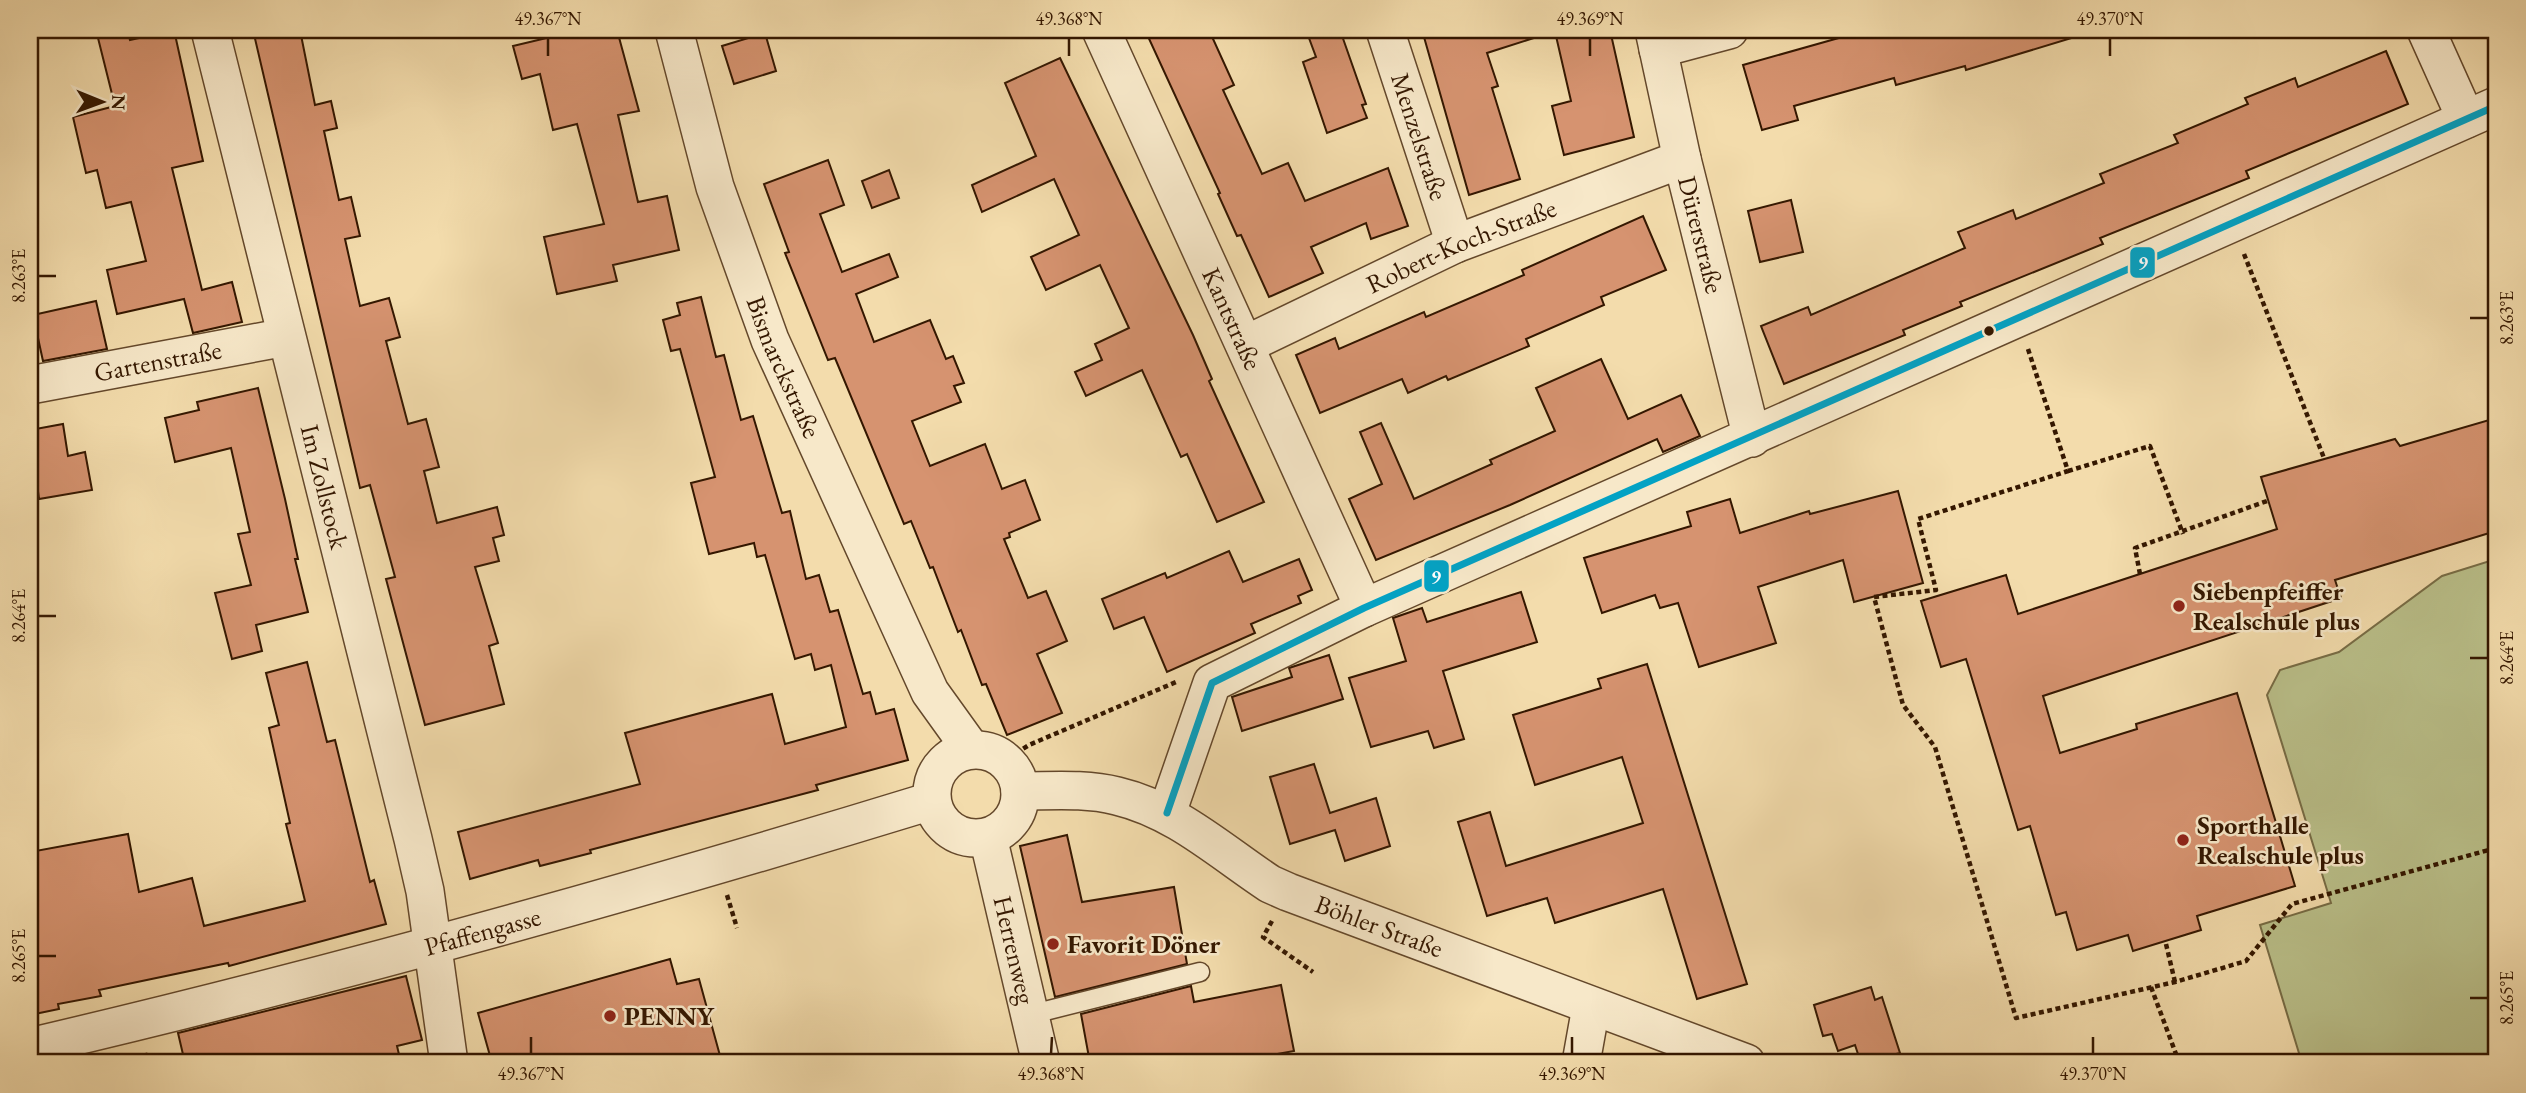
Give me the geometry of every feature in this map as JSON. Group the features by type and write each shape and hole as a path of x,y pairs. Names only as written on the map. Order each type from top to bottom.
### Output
{"street":[{"name":"Im Zollstock","path":"210,30 413,839 433,945 449,1063"},
{"name":"Bismarckstraße","path":"674,30 715,187 770,340 957,757"},
{"name":"Kantstraße","path":"1101,30 1364,608"},
{"name":"Menzelstraße","path":"1385,30 1454,244"},
{"path":"1656,39 1729,30"},
{"path":"1167,813 1212,683 1364,608 2481,112 2426,30"},
{"name":"Dürerstraße","path":"1656,39 1682,159 1752,438"},
{"name":"Robert-Koch-Straße","path":"1245,345 1454,244 1682,159"},
{"name":"Gartenstraße","path":"30,385 286,337"},
{"name":"Böhler Straße","path":"957,757 995,754 1013,776 1067,790 1115,795 1167,813 1270,884 1287,892 1746,1063"},
{"path":"957,757 933,781 931,801 941,821 958,835 974,839 988,837 1002,830 1012,820 1013,776"},
{"name":"Pfaffengasse","path":"30,1047 433,945 719,866 931,801"},
{"name":"Herrenweg","path":"988,837 1041,1063"},
{"path":"1581,1063 1591,1007"}],"lane":[{"path":"1029,1015 1200,972"}],"path":[{"path":"2232,222 2324,458"},
{"path":"2034,365 2068,471"},
{"path":"2183,534 2150,446 1918,519 1936,590 1874,597 1903,705 1935,747 2016,1018 2175,982 2246,961 2292,904 2496,848"},
{"path":"2140,574 2136,548 2183,534 2267,501"},
{"path":"1013,776 1029,745 1172,682 1212,683"},
{"path":"1287,892 1263,937 1313,972"},
{"path":"2165,944 2175,982"},
{"path":"2151,987 2176,1054"}],"green space":[{"path":"2496,559 2496,1063 2302,1063 2260,925 2331,903 2267,695 2280,670 2339,652 2442,576"}],"building":[{"path":"96,30 127,30 130,40 174,30 203,161 172,168 202,290 232,282 242,322 193,333 184,299 117,314 107,270 146,261 131,202 106,208 97,170 86,173 73,117 115,106"},
{"path":"253,30 300,30 315,105 331,101 337,128 324,131 339,200 351,197 360,236 345,239 360,306 389,298 400,337 386,341 408,424 426,419 439,467 424,471 437,523 497,507 504,535 493,538 499,561 475,567 498,643 489,646 504,704 425,725 386,579 395,577 370,485 360,488"},
{"path":"580,30 617,30 639,111 618,115 638,202 667,196 679,250 613,265 617,281 557,294 544,237 604,224 577,124 553,130 540,74 522,79 513,46"},
{"path":"1145,30 1209,30 1234,85 1223,90 1262,174 1288,163 1305,201 1388,168 1408,226 1371,239 1366,223 1311,247 1323,273 1269,297 1241,235 1237,236"},
{"path":"1306,30 1340,30 1366,104 1362,105 1367,118 1327,133 1303,62 1316,57"},
{"path":"1422,30 1542,30 1543,35 1487,53 1498,86 1492,88 1520,179 1469,195"},
{"path":"1582,30 1610,30 1634,137 1564,155 1552,106 1571,101 1556,36"},
{"path":"1867,30 2077,30 2078,36 1966,70 1965,66 1896,85 1894,78 1794,106 1798,120 1762,130 1743,65"},
{"path":"765,33 776,71 734,84 722,46"},
{"path":"2386,51 2408,104 2246,171 2249,178 2100,238 2103,244 1960,302 1962,306 1903,330 1905,335 1784,384 1761,326 1808,307 1811,315 1965,248 1958,232 2013,210 2016,219 2104,183 2100,174 2178,143 2174,135 2248,104 2245,98 2295,78 2298,87"},
{"path":"1060,58 1193,335 1212,379 1209,381 1264,502 1217,522 1187,454 1181,457 1142,370 1086,396 1075,372 1102,360 1095,344 1129,328 1100,265 1046,290 1031,257 1079,235 1054,179 982,212 972,185 1036,156 1005,83"},
{"path":"828,160 844,205 820,214 842,272 889,254 898,277 856,294 874,342 930,320 946,359 953,356 964,383 954,386 961,402 912,421 930,466 985,444 1002,489 1025,480 1040,520 1009,533 1010,537 1004,539 1028,598 1046,591 1067,641 1037,654 1062,713 1007,735 986,684 982,685 961,630 958,632 933,567 930,568 911,521 904,524 835,358 828,360 785,253 789,252 764,184"},
{"path":"889,170 899,198 872,208 862,181"},
{"path":"1791,200 1803,252 1760,262 1748,211"},
{"path":"1643,216 1666,270 1601,297 1604,305 1526,339 1529,346 1448,380 1446,376 1408,393 1402,379 1320,413 1296,355 1335,338 1339,349 1424,312 1426,317 1524,275 1522,270"},
{"path":"701,297 716,357 724,355 741,420 753,416 782,513 790,511 806,579 819,575 830,612 838,610 863,694 870,692 876,714 894,709 908,760 816,785 818,790 590,850 591,853 540,866 538,860 470,879 458,832 640,784 625,733 772,694 785,744 846,727 831,665 815,670 811,654 795,659 765,555 757,557 754,543 709,554 691,483 715,477 680,349 671,351 663,320 680,315 677,303"},
{"path":"96,301 107,349 43,361 33,315"},
{"path":"1601,359 1628,419 1681,395 1700,436 1663,452 1657,439 1510,505 1376,560 1349,499 1382,484 1360,432 1381,423 1414,499 1492,464 1490,460 1555,431 1536,388"},
{"path":"258,388 285,499 298,559 295,559 308,612 256,625 262,651 232,659 215,593 251,585 238,534 250,532 231,448 175,462 165,418 199,410 197,402"},
{"path":"2496,418 2496,531 2335,580 2341,598 2043,696 2060,753 2137,729 2136,724 2237,693 2295,886 2197,916 2201,930 2133,951 2128,935 2077,950 2066,912 2056,915 2030,826 2018,830 1966,659 1941,667 1921,601 2006,575 2018,614 2277,529 2261,477 2395,439 2400,446"},
{"path":"63,424 68,456 85,452 92,490 39,499 30,430"},
{"path":"1898,491 1923,583 1854,602 1843,560 1758,587 1776,643 1699,667 1678,603 1660,608 1655,595 1602,613 1584,558 1691,526 1687,512 1730,499 1740,533 1809,511 1810,514"},
{"path":"1229,551 1243,582 1299,559 1312,590 1298,596 1301,603 1251,624 1255,633 1167,672 1144,617 1114,629 1102,599 1165,573 1167,578"},
{"path":"1521,592 1537,642 1443,671 1464,739 1434,748 1428,731 1371,747 1349,678 1406,661 1393,618 1422,608 1427,622"},
{"path":"1329,655 1343,699 1242,731 1232,697 1292,677 1289,668"},
{"path":"307,662 327,742 335,740 370,882 374,880 386,924 229,966 228,963 99,990 101,996 58,1004 59,1009 30,1015 30,852 128,834 139,892 192,878 204,926 305,901 286,824 290,823 269,728 279,725 266,673"},
{"path":"1647,664 1747,984 1697,999 1663,889 1555,923 1547,898 1487,916 1458,822 1490,812 1506,866 1643,823 1622,757 1535,785 1513,715 1601,688 1598,679"},
{"path":"1314,764 1330,813 1376,798 1390,846 1345,861 1335,830 1290,844 1270,777"},
{"path":"1067,835 1082,902 1174,887 1187,964 1055,997 1020,846"},
{"path":"670,959 677,984 699,979 722,1063 492,1063 478,1013"},
{"path":"406,976 422,1040 397,1046 401,1063 185,1063 178,1033"},
{"path":"1281,985 1294,1051 1277,1054 1279,1063 1090,1063 1081,1014 1191,986 1194,1002"},
{"path":"1871,987 1875,1000 1882,997 1900,1053 1861,1063 1855,1045 1838,1051 1832,1034 1823,1036 1814,1005"}],"transit line":[{"name":"9","path":"1167,813 1212,683 1364,608 2496,106"}],"place":[{"name":"Siebenpfeiffer Realschule plus","path":"2179,606"},
{"name":"Sporthalle Realschule plus","path":"2183,840"},
{"name":"Favorit Döner","path":"1053,944"},
{"name":"PENNY","path":"610,1016"}]}
